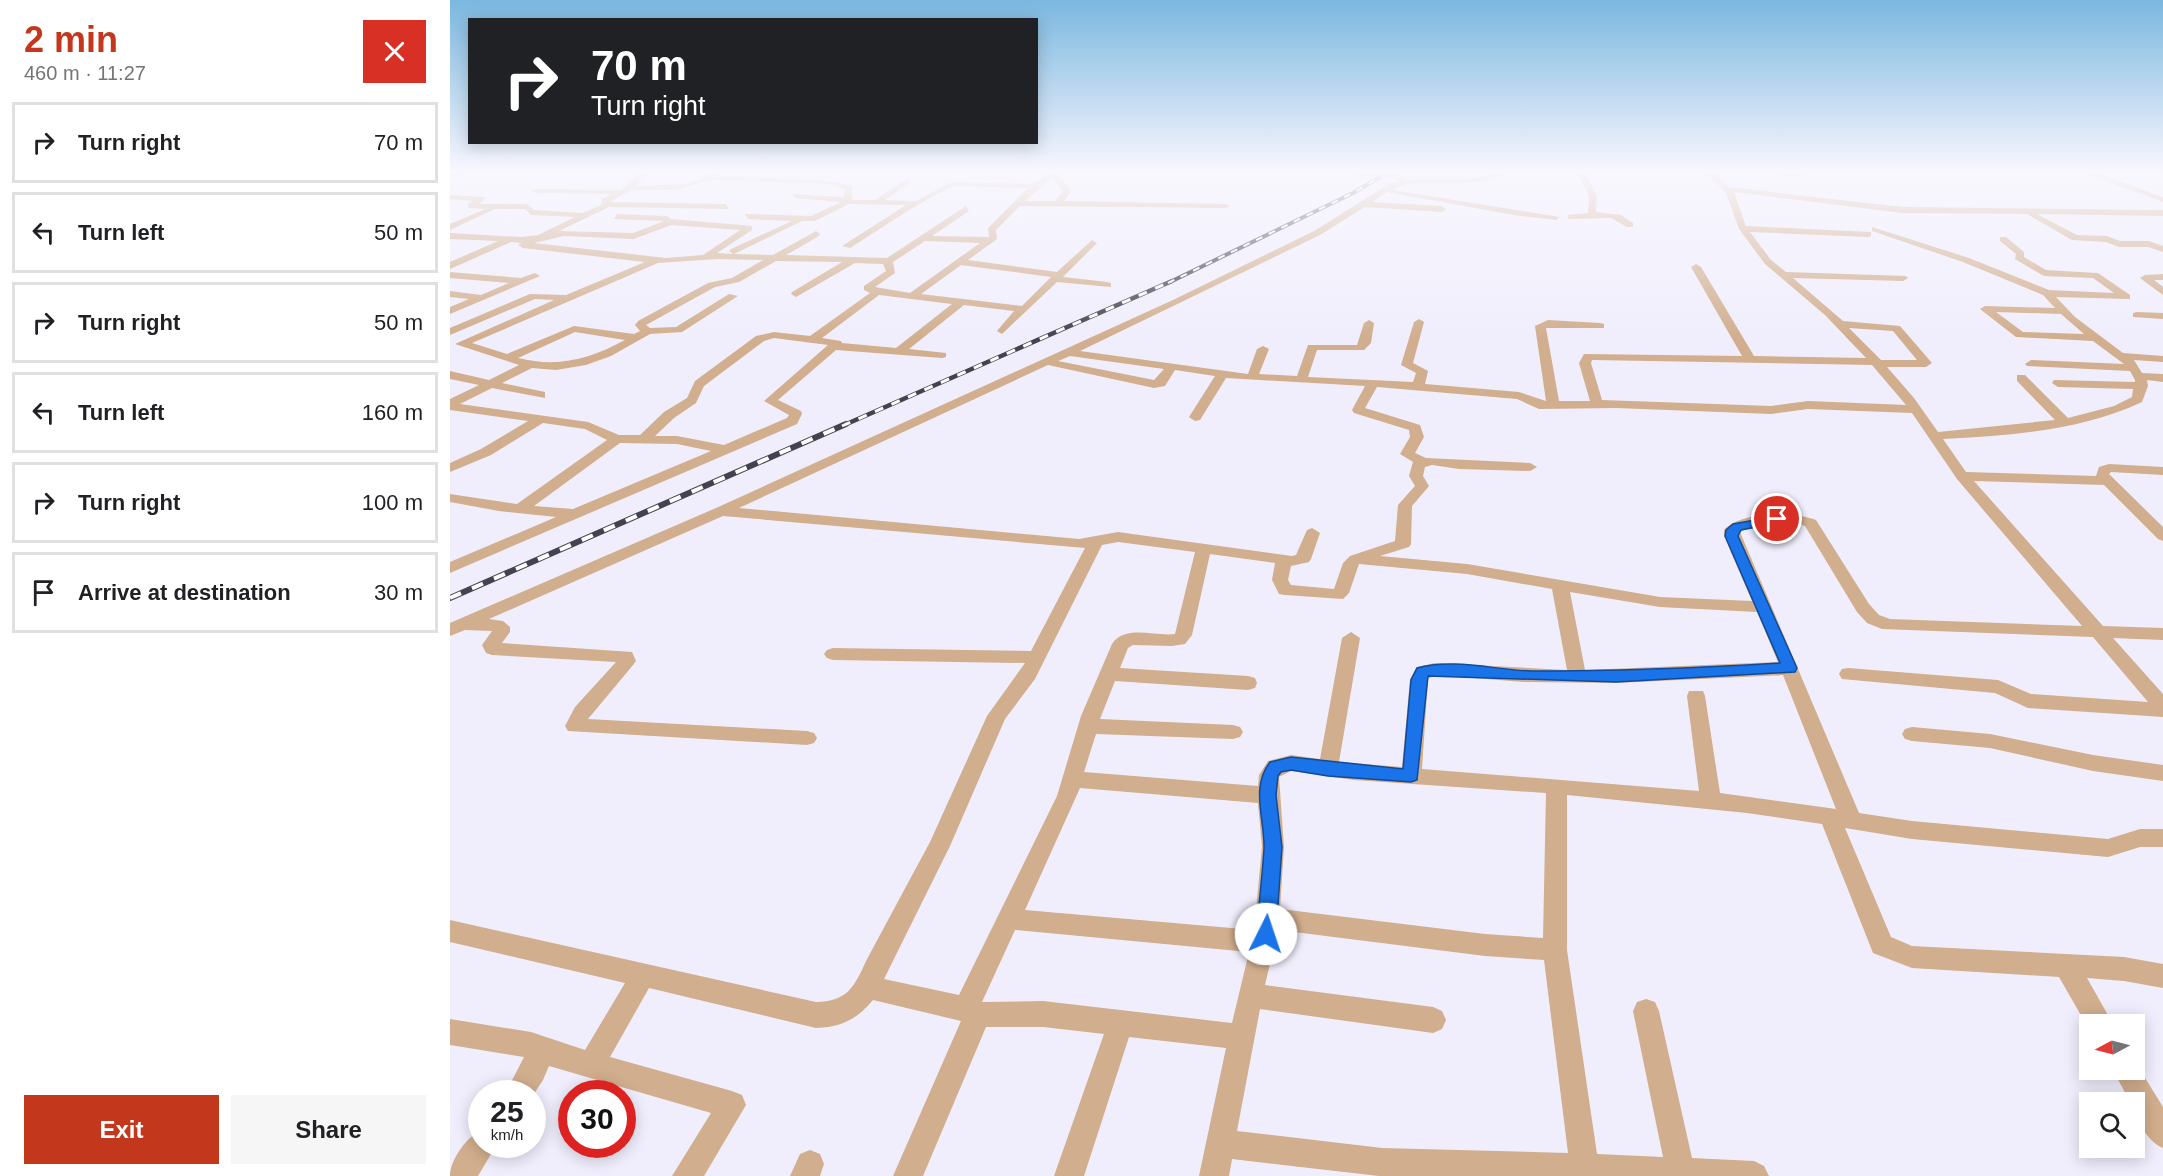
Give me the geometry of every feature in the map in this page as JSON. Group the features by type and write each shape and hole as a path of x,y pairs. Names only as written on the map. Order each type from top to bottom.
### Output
{"street":[{"path":"558,228 523,245 676,261 726,256 889,261 939,228"},
{"path":"450,236 510,240 564,232 634,236 652,228"},
{"path":"705,257 749,228 746,228"},
{"path":"726,256 748,242 781,228"},
{"path":"847,246 876,228"},
{"path":"912,296 992,239 994,235 991,230 993,228"},
{"path":"456,627 721,511 1048,362 1293,246 1324,228"},
{"path":"2055,228 2071,237 2149,244 2163,249"},
{"path":"1743,229 1872,231 1966,260 2047,293 2126,297 2095,275 2041,272 2018,257 2021,254 2003,239"},
{"path":"1743,229 1760,253 1781,275 1839,324 1876,363 1915,408 1932,436 1962,476 2163,709"},
{"path":"647,331 640,325 712,285 735,280 816,234"},
{"path":"450,247 475,237"},
{"path":"925,238 974,241 992,239"},
{"path":"450,266 510,240"},
{"path":"1002,331 1092,243"},
{"path":"796,294 855,259"},
{"path":"455,344 657,260"},
{"path":"889,261 887,266 892,271 868,288 877,292 1019,308 1020,313"},
{"path":"959,262 1107,285"},
{"path":"1696,267 1750,359"},
{"path":"450,274 524,281"},
{"path":"1781,275 1903,279"},
{"path":"450,311 536,276"},
{"path":"2163,277 2145,278 2163,292"},
{"path":"813,339 877,292"},
{"path":"1932,436 2100,416 2128,406 2138,399 2138,376 2122,356 2063,311 2047,293"},
{"path":"450,294 483,298"},
{"path":"450,332 534,296 567,298"},
{"path":"455,344 531,364 557,367 573,365 603,355 647,331 678,330 733,296"},
{"path":"898,352 961,302"},
{"path":"2063,311 1985,309 2020,335 2098,338"},
{"path":"2137,315 2163,316"},
{"path":"450,320 470,323"},
{"path":"1301,381 1312,346 1360,348 1365,343 1368,322"},
{"path":"1419,322 1407,363 1409,367 1422,371 1419,386"},
{"path":"1553,405 1540,326 1548,323 1600,326"},
{"path":"1597,404 1585,363 1588,356 1926,363 1896,328 1839,324"},
{"path":"510,357 574,329 636,338"},
{"path":"450,568 726,450 796,417 796,414 770,401 837,343 774,335 760,338 699,384 692,400 669,415 643,440"},
{"path":"834,346 942,355"},
{"path":"1252,378 1263,349"},
{"path":"1069,352 1252,378 1419,386 1519,396 1528,399 1533,405 1597,404 1771,410 1808,405 1915,408"},
{"path":"2122,356 2163,360"},
{"path":"1048,362 1154,384 1161,383 1171,366"},
{"path":"450,405 531,364"},
{"path":"2031,364 2163,378"},
{"path":"450,375 541,395"},
{"path":"1195,417 1222,375"},
{"path":"2058,383 2138,376"},
{"path":"2021,378 2064,421"},
{"path":"1373,383 1358,410 1415,428 1418,437 1407,454 1424,462 1530,467"},
{"path":"450,405 598,428 617,439 677,440 726,450"},
{"path":"450,468 486,452 541,419"},
{"path":"520,509 617,439"},
{"path":"1284,559 1280,580 1285,590 1329,596 1341,593 1351,563 1356,559 1403,544 1403,511 1409,498 1422,486 1416,471 1424,462"},
{"path":"2163,471 2109,468 2104,470 2102,475 2163,536"},
{"path":"1962,476 2106,481"},
{"path":"450,498 520,509 577,514"},
{"path":"721,511 1079,544 1118,537 1284,559 1303,559 1312,533"},
{"path":"2163,634 2097,630 1888,625 1873,619 1863,608 1811,523 1803,518 1793,517 1745,525 1732,530 1731,536 1790,668 1882,945 1912,957 2124,969 2163,976"},
{"path":"450,931 816,1015 837,1016 849,1009 870,985 875,969 939,846 997,716 1026,679 1095,542"},
{"path":"908,1176 974,1026 970,1012 1009,919 1074,779 1088,726 1121,644 1128,639 1179,640 1183,635 1204,548"},
{"path":"1356,559 1467,569 1660,602 1763,607"},
{"path":"1560,585 1577,676"},
{"path":"456,627 497,625 501,627 501,632 491,645 492,649 626,656 627,660 577,719 575,726 583,729 807,738"},
{"path":"1328,769 1351,638"},
{"path":"833,654 1037,657"},
{"path":"1411,776 1419,680 1423,672 1435,669 1577,676 1790,668"},
{"path":"1107,674 1248,682"},
{"path":"1848,674 1998,687 2028,701 2163,709"},
{"path":"1696,696 1711,800"},
{"path":"1088,726 1233,732"},
{"path":"1912,734 1990,741 2092,763 2163,773"},
{"path":"1214,1176 1268,918 1273,847 1268,795 1269,775 1275,767 1291,763 1328,769 1711,800 1840,817 1912,830 2108,848 2140,838 2163,838"},
{"path":"1074,779 1268,795"},
{"path":"1557,786 1555,950 1585,1172"},
{"path":"1268,918 1485,945 1555,950"},
{"path":"1009,919 1264,942"},
{"path":"2066,966 2094,1014"},
{"path":"591,1065 643,975"},
{"path":"870,985 884,992 970,1012 1043,1014 1242,1037"},
{"path":"1251,995 1433,1020"},
{"path":"1647,1011 1681,1172"},
{"path":"1070,1176 1120,1024"},
{"path":"450,1032 531,1045 539,1050 732,1105 687,1176"},
{"path":"528,1080 534,1071 539,1050"},
{"path":"2132,1080 2163,1134"},
{"path":"1222,1144 1382,1162 1585,1172 1681,1172 1754,1176"},
{"path":"461,1176 473,1158"}],"railway":[{"path":"1168,283 1281,228"},
{"path":"842,426 1172,281"},
{"path":"450,598 846,424"}],"route":[{"path":"1266,934 1273,847 1268,795 1269,775 1275,767 1291,763 1328,769 1411,776 1419,680 1423,672 1435,669 1524,676 1616,677 1790,668 1731,536 1732,530 1737,527 1777,519"}]}
